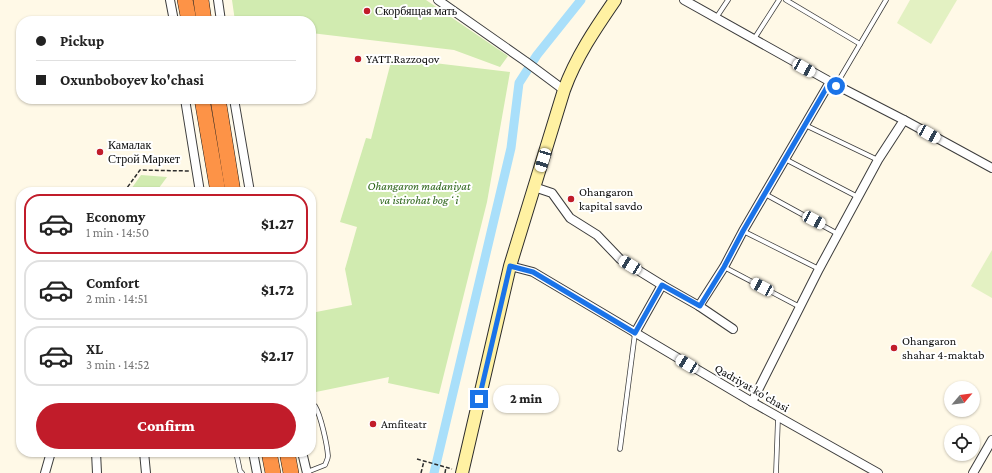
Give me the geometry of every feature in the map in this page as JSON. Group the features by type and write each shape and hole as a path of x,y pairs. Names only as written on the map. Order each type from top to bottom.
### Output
{"highway":[{"path":"185,0 188,16"},
{"path":"201,0 203,16"},
{"path":"203,104 217,187"},
{"path":"219,104 232,187"},
{"path":"270,457 273,473"},
{"path":"288,457 291,473"}],"main road":[{"path":"458,471 510,266 564,90 584,48 598,24 615,0"}],"street":[{"path":"170,0 173,16"},
{"path":"218,0 220,16"},
{"path":"438,0 564,90"},
{"path":"684,0 832,84 904,120 992,168"},
{"path":"700,306 724,267 804,125 832,84"},
{"path":"187,104 199,187"},
{"path":"235,104 249,187"},
{"path":"752,402 819,269 878,160 904,120"},
{"path":"534,187 552,193 570,218 597,235 620,259 700,306 733,329"},
{"name":"Qadriyat ko'chasi","path":"510,266 533,272 752,402 878,473"},
{"path":"635,333 662,285"},
{"path":"973,473 992,440"},
{"path":"45,473 49,457"},
{"path":"96,457 97,473"},
{"path":"144,457 146,473"},
{"path":"254,457 257,473"},
{"path":"303,457 307,473"}],"lane":[{"path":"716,18 728,0"},
{"path":"754,40 779,0"},
{"path":"786,0 860,44"},
{"path":"832,84 860,44 886,0"},
{"path":"804,125 878,160"},
{"path":"785,159 858,197"},
{"path":"765,194 838,234"},
{"path":"743,231 819,269"},
{"path":"724,267 800,307"},
{"path":"620,449 635,333"},
{"path":"307,473 325,465 328,458 316,408"},
{"path":"776,473 778,417"},
{"path":"237,457 240,471 242,473"}],"path":[{"path":"128,187 140,170 197,171"},
{"path":"417,459 458,471"},
{"path":"421,473 425,461"},
{"path":"445,473 446,467"}],"green space":[{"path":"232,0 426,0 508,56 500,67 454,50 316,34 316,16 234,16"},
{"path":"910,0 957,0 931,44 897,23"},
{"name":"Ohangaron madaniyat va istirohat bogʻi","path":"392,58 510,72 487,202 439,394 388,383 389,377 316,392 316,312 352,305 345,269 357,227 340,222 366,138 371,139"},
{"path":"141,175 167,177 160,187 133,187"},
{"path":"992,250 992,298 971,286"}],"waterway":[{"path":"434,473 511,148 519,83 537,55 581,0"}],"place":[{"name":"Скорбящая мать","path":"367,11"},
{"name":"YATT.Razzoqov","path":"358,59"},
{"name":"Камалак Строй Маркет","path":"100,152"},
{"name":"Ohangaron kapital savdo","path":"571,199"},
{"name":"Ohangaron shahar 4-maktab","path":"894,348"},
{"name":"Amfiteatr","path":"373,424"}],"route":[{"path":"479,399 510,266 533,272 635,333 662,285 700,306 830,82 836,86"}]}
